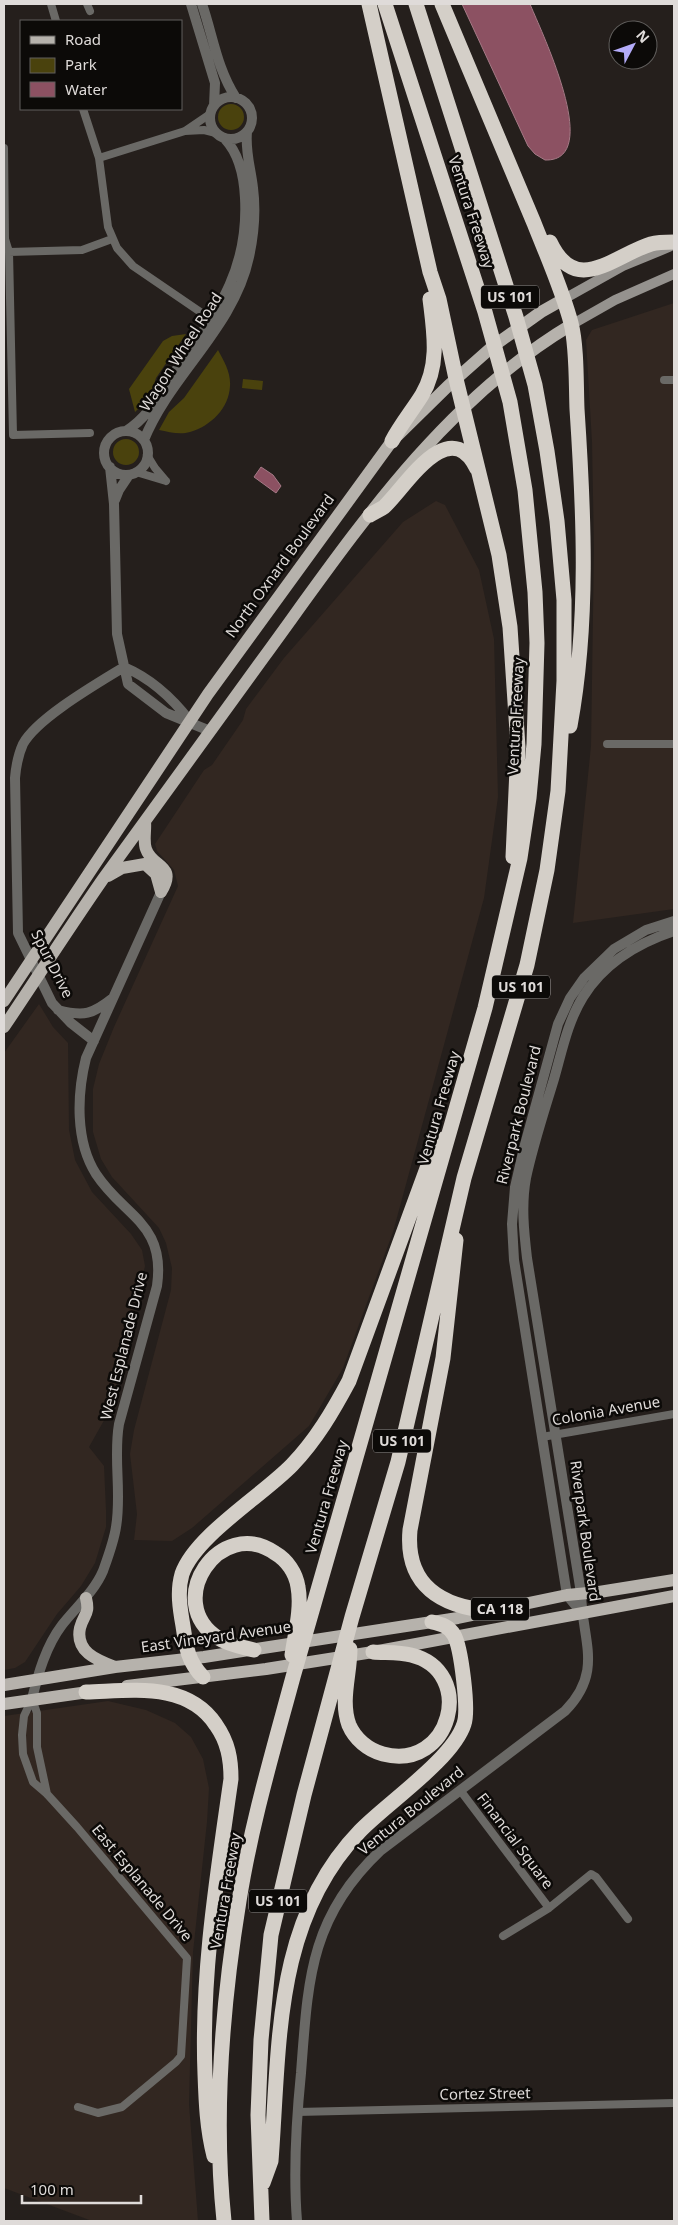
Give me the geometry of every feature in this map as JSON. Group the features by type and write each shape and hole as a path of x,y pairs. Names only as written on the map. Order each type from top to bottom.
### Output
{"highway":[{"path":"369,4 430,272 439,299 456,379 500,554 515,676 518,747 513,817 512,899"},
{"name":"Ventura Freeway","path":"224,2221 220,2182 222,2034 239,1901 270,1764 293,1677 485,1008 512,899 529,798 536,696 535,592 525,490 510,402 493,340 385,4"},
{"name":"Ventura Freeway","path":"262,2221 258,2115 261,2040 271,1935 304,1795 398,1462 464,1178 527,964 547,870 558,791 564,681 564,600 557,521 547,451 535,386 516,317 416,4"},
{"path":"442,4 564,299 571,325 580,454 582,604 575,696 558,791"},
{"path":"514,175 528,194 556,255 563,263 572,268 583,271 599,268 652,244 674,243"},
{"path":"392,441 422,395 431,374 435,350 430,272"},
{"path":"370,515 384,506 412,474 440,451 452,449 468,456 481,478"},
{"path":"203,1677 195,1670 189,1659 179,1601 181,1580 187,1563 207,1539 293,1463 308,1446 335,1408 349,1381 430,1160 452,1125"},
{"path":"464,1178 443,1358 409,1540 412,1562 433,1593 457,1606 491,1611"},
{"path":"254,1650 229,1644 213,1635 202,1622 196,1605 198,1582 206,1565 224,1550 242,1544 260,1546 276,1553 290,1566 295,1577 299,1601 291,1658 293,1677"},
{"path":"260,2194 271,2162 283,2001 291,1958 310,1902 343,1850 360,1830 438,1761 460,1735 465,1722 466,1700 455,1636 445,1626 432,1622"},
{"path":"350,1627 350,1666 345,1708 350,1726 362,1744 376,1752 392,1757 420,1752 431,1744 446,1724 450,1698 446,1684 439,1673 428,1662 412,1655 373,1652"},
{"path":"86,1692 153,1691 188,1699 208,1714 221,1732 228,1748 231,1780 210,1934 204,1996 204,2051 208,2133 220,2182"}],"main road":[{"name":"North Oxnard Boulevard","path":"4,1001 190,721 320,538 392,441 469,366 541,312 624,266 674,243"},
{"path":"4,1027 104,877 326,571 394,482 464,408 519,360 550,338 615,300 674,274"},
{"path":"145,821 146,849 167,874 167,882 161,892"},
{"path":"104,877 122,868 145,864 156,874 161,892"},
{"name":"CA 118","path":"432,1622 567,1595 600,1592 674,1580"},
{"name":"CA 118","path":"203,1677 373,1652 674,1596"},
{"path":"86,1598 89,1609 80,1629 80,1641 89,1655 115,1667"},
{"name":"East Vineyard Avenue","path":"4,1685 115,1667 254,1650 432,1622"},
{"path":"4,1704 203,1677"}],"street":[{"path":"51,4 56,20"},
{"path":"191,4 216,84 210,121 220,136"},
{"path":"202,4 218,63 226,83 236,98"},
{"path":"99,158 185,131 204,130 220,136 237,138 247,132 252,122 252,115 246,103 236,98 224,98 185,131"},
{"path":"83,110 99,158 108,227 112,239 133,266 215,322"},
{"name":"Wagon Wheel Road","path":"126,431 149,410 238,291 246,270 252,242 254,204 246,148 247,132"},
{"name":"Wagon Wheel Road","path":"144,440 159,412 215,322 232,281 242,250 245,221 245,191 241,170 235,152 220,136"},
{"path":"4,148 5,239 9,252 13,435 90,433"},
{"path":"9,252 82,250 112,239"},
{"path":"664,380 674,380"},
{"path":"110,467 121,474 133,473 166,481 147,455 144,440 133,432 126,431 114,435 106,444 105,455 110,467 114,504 117,634 128,684 136,692 166,713 210,730"},
{"path":"114,504 119,490 145,462 147,455"},
{"path":"124,667 138,673 175,702 190,721"},
{"name":"Spur Drive","path":"94,1041 57,1010 22,942 18,926 15,778 17,760 23,744 41,723 124,667"},
{"path":"607,744 674,744"},
{"name":"West Esplanade Drive","path":"29,1700 47,1651 60,1627 86,1598 99,1578 115,1531 118,1498 116,1439 157,1286 158,1254 150,1234 97,1175 83,1144 80,1127 82,1079 86,1058 161,892"},
{"name":"Riverpark Boulevard","path":"582,1612 567,1595 542,1437 514,1251 512,1224 515,1187 558,1024 570,998 584,978 614,949 646,930 674,921"},
{"name":"Riverpark Boulevard","path":"582,1612 581,1593 527,1258 523,1218 526,1180 569,1028 584,996 594,982 618,958 654,938 674,931"},
{"path":"57,1010 74,1014 85,1014 102,1007 115,996"},
{"name":"Colonia Avenue","path":"542,1437 556,1433 674,1414"},
{"name":"Ventura Boulevard","path":"297,2221 294,2160 308,1984 315,1952 329,1918 350,1885 370,1861 391,1842 565,1711 580,1693 585,1682 590,1658 582,1612"},
{"name":"East Esplanade Drive","path":"29,1700 24,1716 23,1754 33,1782 47,1794 187,1958 181,2056 122,2107 98,2113 78,2107"},
{"name":"East Esplanade Drive","path":"29,1700 38,1713 37,1747 47,1794"},
{"name":"Financial Square","path":"460,1790 549,1908"},
{"path":"502,1936 549,1908 588,1875 592,1874 628,1919"},
{"name":"Cortez Street","path":"297,2112 674,2103"}],"shaded area":[{"path":"674,303 674,909 573,923 591,746 594,549 592,442 586,340 592,330"},
{"path":"436,501 445,505 479,570 494,639 498,797 484,898 393,1232 343,1368 309,1426 192,1528 172,1541 134,1540 137,1514 130,1454 134,1430 171,1290 172,1268 166,1243 159,1228 112,1177 101,1159 93,1132 93,1089 99,1064 114,1027 178,886 174,870 157,851 155,844 204,770 212,765 243,720 246,709 284,658 403,522"},
{"path":"39,1004 53,1027 68,1043 69,1130 75,1160 92,1192 131,1234 142,1250 145,1266 111,1408 89,1447 104,1466 106,1527 95,1563 81,1586 57,1614 25,1662 15,1668 4,1670 4,1053"},
{"path":"108,1701 146,1710 175,1723 191,1737 203,1759 209,1788 193,1952 189,2104 198,2221 92,2221 4,2188 4,1716"}],"green space":[{"path":"231,104 240,108 244,117 240,126 231,130 222,126 218,117 222,108"},
{"path":"186,334 156,378 153,388 144,403 135,412 129,389 163,341 172,336"},
{"path":"218,350 227,367 230,386 226,402 218,415 212,421 190,432 178,433 159,430 169,412 184,398"},
{"path":"243,379 263,381 262,390 242,388"},
{"path":"126,439 135,443 139,452 135,461 126,465 117,461 113,452 117,443"}],"water":[{"path":"462,4 530,4 564,92 569,118 569,140 562,155 545,160 535,154 528,146"},
{"path":"261,467 273,475 281,486 276,493 254,477"}]}
